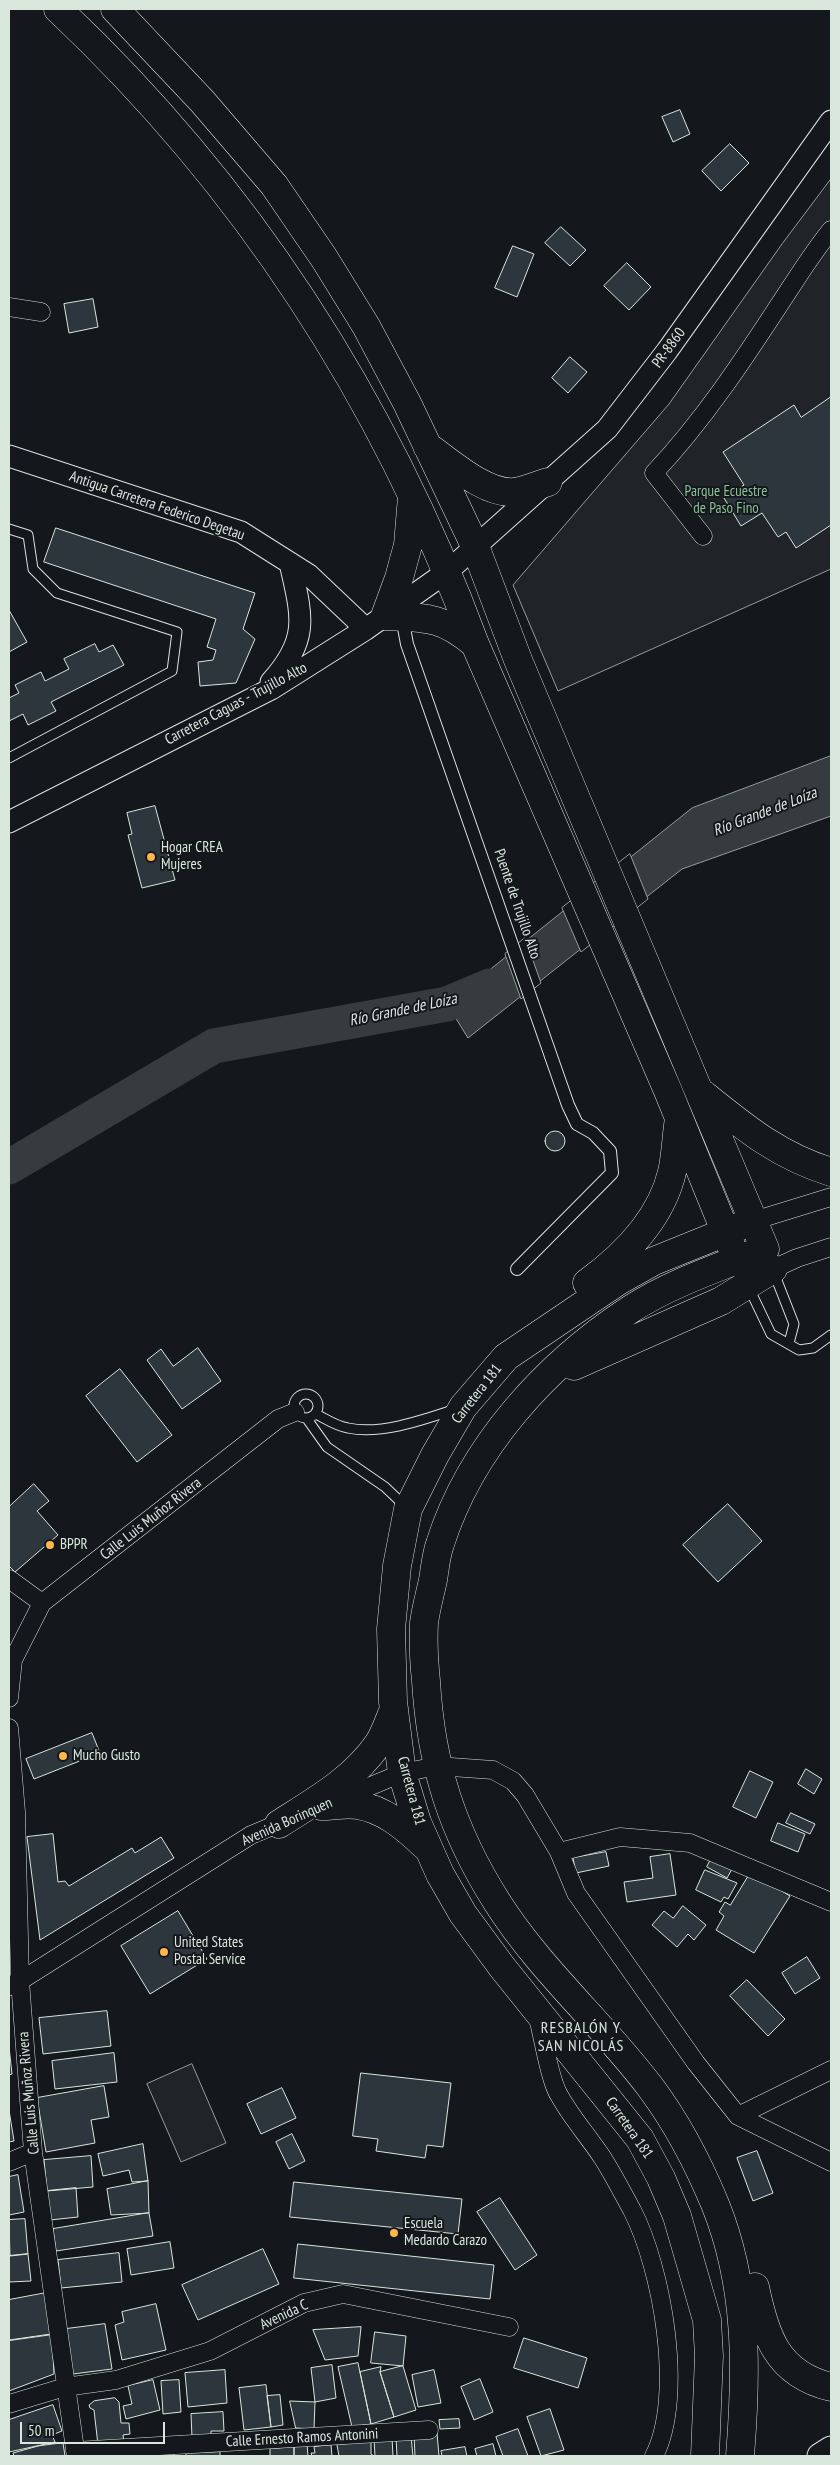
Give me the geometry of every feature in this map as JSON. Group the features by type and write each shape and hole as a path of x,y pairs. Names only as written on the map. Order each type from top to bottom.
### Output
{"main road":[{"path":"58,9 101,49 172,125 234,203 333,347 377,423 448,571 475,644 668,1091 742,1272"},
{"path":"115,9 202,101 274,185 324,258 366,326 475,546 518,660 698,1084 769,1259 742,1272 721,1301 619,1345 539,1383 512,1414 485,1452 461,1492 438,1546 424,1619 423,1645 429,1726 437,1766 452,1815 468,1851 499,1905 521,1936 652,2089 677,2127 716,2206 737,2275 742,2313 745,2381 740,2456"},
{"path":"427,446 486,486 501,492 515,492 548,482"},
{"path":"412,496 408,545 384,620 427,618 455,627 475,644"},
{"path":"698,1084 760,1140 797,1160 831,1172"},
{"path":"506,1357 542,1317 608,1268 644,1230 661,1201 672,1173 679,1117"},
{"name":"Carretera 181","path":"705,2456 708,2372 707,2320 677,2216 661,2178 640,2139 612,2102 536,2011 463,1914 440,1874 417,1822 402,1773 394,1709 391,1629 397,1566 408,1509 435,1454 463,1407 506,1357 620,1280 654,1261 753,1221"},
{"path":"279,1824 325,1795 357,1769 379,1743 394,1709"},
{"path":"321,1806 357,1804 388,1815 406,1828 430,1851"},
{"path":"716,2206 735,2225 752,2274 762,2322 771,2345 780,2358 791,2367 810,2380 831,2387"},
{"path":"687,2456 691,2442 695,2390 708,2372"},
{"path":"820,2456 831,2449"}],"street":[{"name":"PR-8860","path":"475,546 607,429 667,350 831,121"},
{"path":"703,536 654,474 675,451 723,387 811,255 831,230"},
{"path":"9,307 41,312"},
{"name":"Antigua Carretera Federico Degetau","path":"10,459 241,532 384,620"},
{"name":"Carretera Caguas - Trujillo Alto","path":"9,822 260,695 384,620 448,571 475,546"},
{"path":"260,695 286,665 299,639 300,610 290,563"},
{"name":"Puente de Trujillo Alto","path":"384,620 407,644 555,1061 568,1105 577,1124 593,1133 610,1150 612,1173 517,1269"},
{"path":"753,1221 831,1197"},
{"path":"769,1259 797,1258 831,1247"},
{"name":"Calle Luis Muñoz Rivera","path":"9,1698 13,1660 42,1603 278,1419 301,1415"},
{"path":"9,1579 42,1603"},
{"name":"Calle Luis Muñoz Rivera","path":"9,1728 16,1812 13,1867 14,1983 33,2152 76,2454"},
{"name":"Avenida Borinquen","path":"14,1983 251,1835 402,1773 437,1766 493,1770 513,1781 525,1794 558,1852 576,1893 696,2063 738,2116"},
{"path":"558,1852 620,1837 690,1843 831,1902"},
{"path":"536,2011 558,2094 604,2159 633,2212 649,2253 666,2335 669,2380 664,2426 660,2444 654,2456"},
{"path":"738,2116 831,2070"},
{"path":"738,2116 831,2162"},
{"path":"9,2162 33,2152"},
{"name":"Avenida C","path":"9,2404 65,2387 116,2380 210,2351 304,2304 343,2294 509,2327"},
{"name":"Calle Ernesto Ramos Antonini","path":"76,2454 429,2430"}],"lane":[{"path":"9,529 28,534 33,569 57,593 177,632 172,671 9,758"},
{"path":"769,1259 794,1324 789,1342"},
{"path":"742,1272 771,1334 789,1342 799,1350 813,1348 831,1335"},
{"path":"316,1414 319,1405 315,1397 305,1394 301,1395 294,1402 301,1415 327,1447 385,1487 408,1509"},
{"path":"301,1415 316,1414 346,1428 389,1428 423,1420 463,1407"}],"green space":[{"name":"Parque Ecuestre de Paso Fino","path":"831,179 831,569 558,691 513,585 669,404 782,244"},
{"path":"192,2064 226,2143 181,2162 147,2084"}],"water":[{"path":"831,756 831,816 682,869 468,1038 447,1004 692,808"}],"pier":[{"path":"630,854 648,899 581,952 562,908"},
{"path":"525,938 541,983 521,999 505,954"}],"building":[{"path":"680,110 690,134 673,142 662,117"},
{"path":"730,144 749,163 721,191 702,171"},
{"path":"561,227 586,250 570,266 545,243"},
{"path":"513,246 534,254 517,297 495,288"},
{"path":"627,263 651,287 629,310 604,286"},
{"path":"93,299 98,327 69,333 64,304"},
{"path":"570,357 587,372 568,393 552,378"},
{"path":"831,397 831,525 796,548 786,532 778,537 762,513 741,526 724,498 744,485 723,452 794,405 801,417"},
{"path":"56,528 255,593 243,629 255,639 236,683 200,686 198,662 213,660 216,650 207,647 216,619 44,562"},
{"path":"9,610 27,642 9,652"},
{"path":"95,644 99,652 113,645 124,665 51,702 56,711 28,725 23,714 9,721 9,698 19,693 15,685 41,672 45,681 69,669 64,659"},
{"name":"Hogar CREA Mujeres","path":"155,806 175,880 142,888 128,835 132,834 127,813"},
{"path":"551,1131 559,1131 565,1137 565,1145 559,1151 551,1151 545,1145 545,1137"},
{"path":"198,1348 221,1381 182,1409 147,1360 161,1349 173,1366"},
{"path":"120,1369 172,1435 137,1462 86,1396"},
{"path":"34,1484 49,1501 37,1511 58,1535 15,1572 9,1566 9,1507"},
{"path":"728,1504 762,1541 718,1582 683,1545"},
{"name":"Mucho Gusto","path":"92,1733 100,1753 34,1779 26,1759"},
{"path":"806,1769 822,1779 814,1794 798,1784"},
{"path":"750,1771 773,1782 756,1818 733,1807"},
{"path":"791,1813 815,1824 810,1834 786,1823"},
{"path":"778,1823 805,1834 798,1852 771,1841"},
{"path":"53,1834 58,1882 65,1881 69,1886 132,1848 135,1853 161,1837 174,1858 40,1940 27,1837"},
{"path":"606,1852 609,1866 576,1873 573,1858"},
{"path":"670,1854 676,1895 627,1902 624,1882 653,1878 650,1857"},
{"path":"711,1859 732,1869 727,1878 707,1867"},
{"path":"705,1870 737,1883 728,1899 724,1897 721,1902 696,1890"},
{"path":"751,1872 790,1896 754,1953 716,1930 724,1916 719,1912 725,1902 730,1905"},
{"path":"683,1906 706,1925 694,1940 688,1934 677,1947 652,1925 664,1911 673,1918"},
{"name":"United States Postal Service","path":"178,1911 207,1959 150,1994 121,1946"},
{"path":"807,1957 820,1978 795,1994 782,1973"},
{"path":"747,1980 785,2019 768,2036 730,1996"},
{"path":"107,2011 111,2046 43,2054 39,2018"},
{"path":"9,2047 12,2074 9,2075"},
{"path":"114,2053 117,2082 55,2089 52,2061"},
{"path":"361,2073 451,2083 443,2147 427,2145 425,2158 376,2151 378,2139 353,2136"},
{"path":"104,2086 109,2117 91,2120 95,2143 46,2152 37,2098"},
{"path":"282,2088 296,2118 261,2134 247,2104"},
{"path":"9,2110 14,2141 9,2142"},
{"path":"292,2134 305,2161 289,2169 276,2142"},
{"path":"143,2144 148,2181 132,2182 129,2170 103,2176 98,2154"},
{"path":"757,2151 773,2193 753,2201 737,2158"},
{"path":"91,2156 93,2187 47,2191 44,2160"},
{"path":"18,2175 24,2212 9,2215 9,2177"},
{"path":"148,2181 149,2213 111,2215 107,2189"},
{"path":"294,2182 462,2199 458,2234 290,2217"},
{"path":"76,2188 78,2217 50,2220 47,2191"},
{"path":"500,2198 537,2255 515,2270 477,2212"},
{"path":"149,2213 153,2236 56,2251 53,2229"},
{"path":"25,2219 28,2254 10,2256 9,2220"},
{"path":"170,2242 174,2268 131,2275 127,2249"},
{"path":"298,2244 494,2265 490,2299 294,2278"},
{"path":"263,2249 279,2284 198,2320 182,2285"},
{"path":"119,2253 122,2282 61,2288 58,2260"},
{"path":"28,2254 31,2281 9,2282 9,2256"},
{"path":"46,2293 51,2334 9,2340 9,2300"},
{"path":"156,2304 166,2350 122,2360 115,2325 124,2322 122,2312"},
{"path":"105,2324 112,2369 73,2374 66,2329"},
{"path":"361,2327 358,2356 325,2360 313,2330"},
{"path":"375,2332 406,2336 403,2366 371,2363"},
{"path":"52,2335 54,2374 9,2391 9,2341"},
{"path":"524,2338 587,2358 578,2388 514,2368"},
{"path":"358,2363 371,2424 352,2427 338,2367"},
{"path":"332,2365 336,2398 315,2402 311,2368"},
{"path":"403,2366 416,2410 394,2417 380,2372"},
{"path":"381,2367 380,2372 394,2417 371,2424 360,2372"},
{"path":"225,2370 227,2403 188,2407 185,2373"},
{"path":"434,2370 441,2403 418,2407 412,2375"},
{"path":"480,2379 493,2412 474,2420 461,2387"},
{"path":"153,2380 160,2410 126,2419 123,2406 132,2404 128,2386"},
{"path":"179,2380 181,2412 163,2414 161,2381"},
{"path":"266,2385 271,2427 244,2430 239,2388"},
{"path":"280,2395 283,2425 271,2427 267,2396"},
{"path":"115,2398 119,2402 121,2423 129,2423 130,2434 123,2435 124,2443 98,2445 94,2410 89,2405 94,2401"},
{"path":"290,2401 315,2402 314,2429 296,2428"},
{"path":"53,2405 62,2431 52,2435 55,2442 9,2452 9,2420"},
{"path":"550,2409 564,2450 541,2456 527,2417"},
{"path":"223,2412 224,2431 211,2431 211,2436 192,2437 191,2414"},
{"path":"459,2419 460,2428 440,2429 439,2420"},
{"path":"518,2429 528,2456 503,2456 496,2437"},
{"path":"437,2433 439,2456 415,2456 414,2435"},
{"path":"411,2436 413,2456 397,2456 396,2437"},
{"path":"392,2437 393,2456 375,2456 374,2439"},
{"path":"371,2441 371,2454 374,2456 339,2456 337,2445"},
{"path":"63,2443 65,2456 14,2456 13,2453 38,2446"},
{"path":"307,2444 308,2456 294,2456 294,2445"},
{"path":"493,2444 496,2456 477,2456 475,2449"},
{"path":"331,2445 332,2456 312,2456 311,2453 315,2453 314,2447"},
{"path":"294,2447 294,2456 270,2456 270,2449"},
{"path":"465,2447 467,2456 442,2456 441,2451"},
{"path":"220,2452 220,2456 186,2456 186,2453"},
{"path":"148,2453 174,2453 174,2456 148,2456"}],"waterway":[{"name":"Río Grande de Loíza","path":"9,1167 214,1046 447,1004 490,986"}],"place":[{"name":"Hogar CREA Mujeres","path":"151,857"},
{"name":"BPPR","path":"50,1545"},
{"name":"Mucho Gusto","path":"63,1756"},
{"name":"United States Postal Service","path":"164,1952"},
{"name":"Escuela Medardo Carazo","path":"394,2233"}],"district":[{"name":"RESBALÓN Y SAN NICOLÁS","path":"581,2037"}]}
